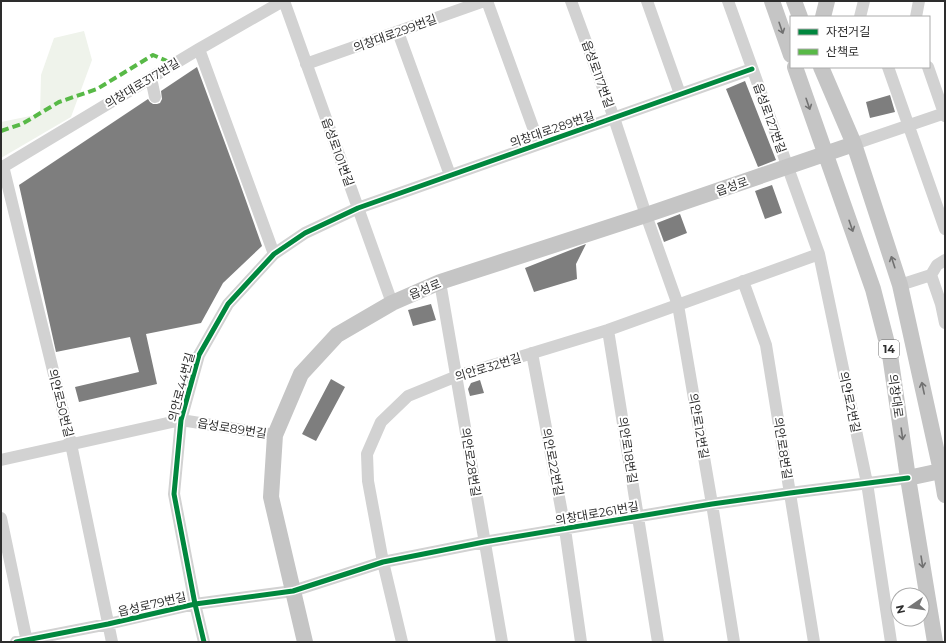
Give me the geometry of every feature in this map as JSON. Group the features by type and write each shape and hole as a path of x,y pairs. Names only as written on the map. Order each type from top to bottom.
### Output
{"main road":[{"path":"772,1 790,52"},
{"path":"794,1 800,16"},
{"path":"823,16 827,1"},
{"name":"의창대로","path":"795,68 873,289 890,355 908,478 935,642"},
{"name":"14","path":"821,68 854,144 900,285 943,470 945,495"},
{"name":"읍성로","path":"305,642 271,497 275,435 301,374 337,336 392,303 440,282 646,215 854,144"},
{"path":"908,478 943,470"}],"street":[{"name":"의창대로317번길","path":"2,167 198,49 284,1"},
{"name":"읍성로101번길","path":"284,1 392,303"},
{"name":"의창대로299번길","path":"306,64 484,1"},
{"name":"의창대로289번길","path":"487,1 539,144"},
{"name":"읍성로117번길","path":"571,1 614,118 646,215"},
{"path":"647,1 680,94"},
{"name":"읍성로127번길","path":"728,1 787,167"},
{"path":"860,16 864,1"},
{"path":"916,16 919,1"},
{"path":"398,32 450,175"},
{"path":"198,49 274,254"},
{"path":"888,68 945,229"},
{"path":"854,144 945,114 928,68"},
{"name":"의창대로289번길","path":"358,208 752,69"},
{"path":"151,78 155,97"},
{"name":"의안로50번길","path":"2,167 71,444 112,642"},
{"name":"의안로2번길","path":"787,167 819,254 867,483 891,642"},
{"name":"의안로44번길","path":"204,642 174,494 181,420 199,354 228,304 274,254 305,233 358,208"},
{"name":"의안로12번길","path":"646,215 678,305 734,642"},
{"name":"의안로32번길","path":"402,642 383,562 368,481 367,454 381,422 408,396 457,376 608,330 819,254"},
{"path":"900,285 931,275 937,265 945,260"},
{"path":"931,275 941,304 945,323"},
{"name":"의안로8번길","path":"743,281 766,345 814,642"},
{"name":"의안로28번길","path":"440,282 502,642"},
{"name":"의안로18번길","path":"608,330 658,642"},
{"name":"의안로22번길","path":"532,353 565,529 581,642"},
{"name":"읍성로89번길","path":"1,460 181,420 275,435"},
{"name":"의창대로261번길","path":"293,591 383,562 484,542 712,504 908,478"},
{"path":"1,518 23,641"},
{"name":"읍성로79번길","path":"23,641 196,604 293,591"}],"shaded area":[{"path":"84,31 92,60 71,117 1,158 1,122 40,114 41,75 54,38"}],"building":[{"path":"197,67 262,246 223,283 201,323 146,334 157,384 79,402 75,387 139,372 130,337 56,352 19,185 148,99 153,104 160,103 162,99 161,91"},
{"path":"745,81 776,160 758,167 726,89"},
{"path":"890,95 895,112 870,118 866,102"},
{"path":"772,185 782,213 765,219 755,191"},
{"path":"680,214 687,233 664,242 657,223"},
{"path":"586,244 576,264 577,279 534,292 525,268"},
{"path":"431,304 436,320 413,326 408,310"},
{"path":"331,379 345,387 316,441 302,434"},
{"path":"480,380 484,393 470,396 468,389 471,383"}],"marked path":[{"path":"1,131 22,124 59,102 97,89 153,55 174,64"}],"cycle path":[{"path":"204,642 195,604 174,494 181,420 199,355 228,304 274,254 305,233 358,208 752,69"},
{"path":"16,642 108,624 195,604 293,591 383,562 484,542 712,504 908,478"}]}
